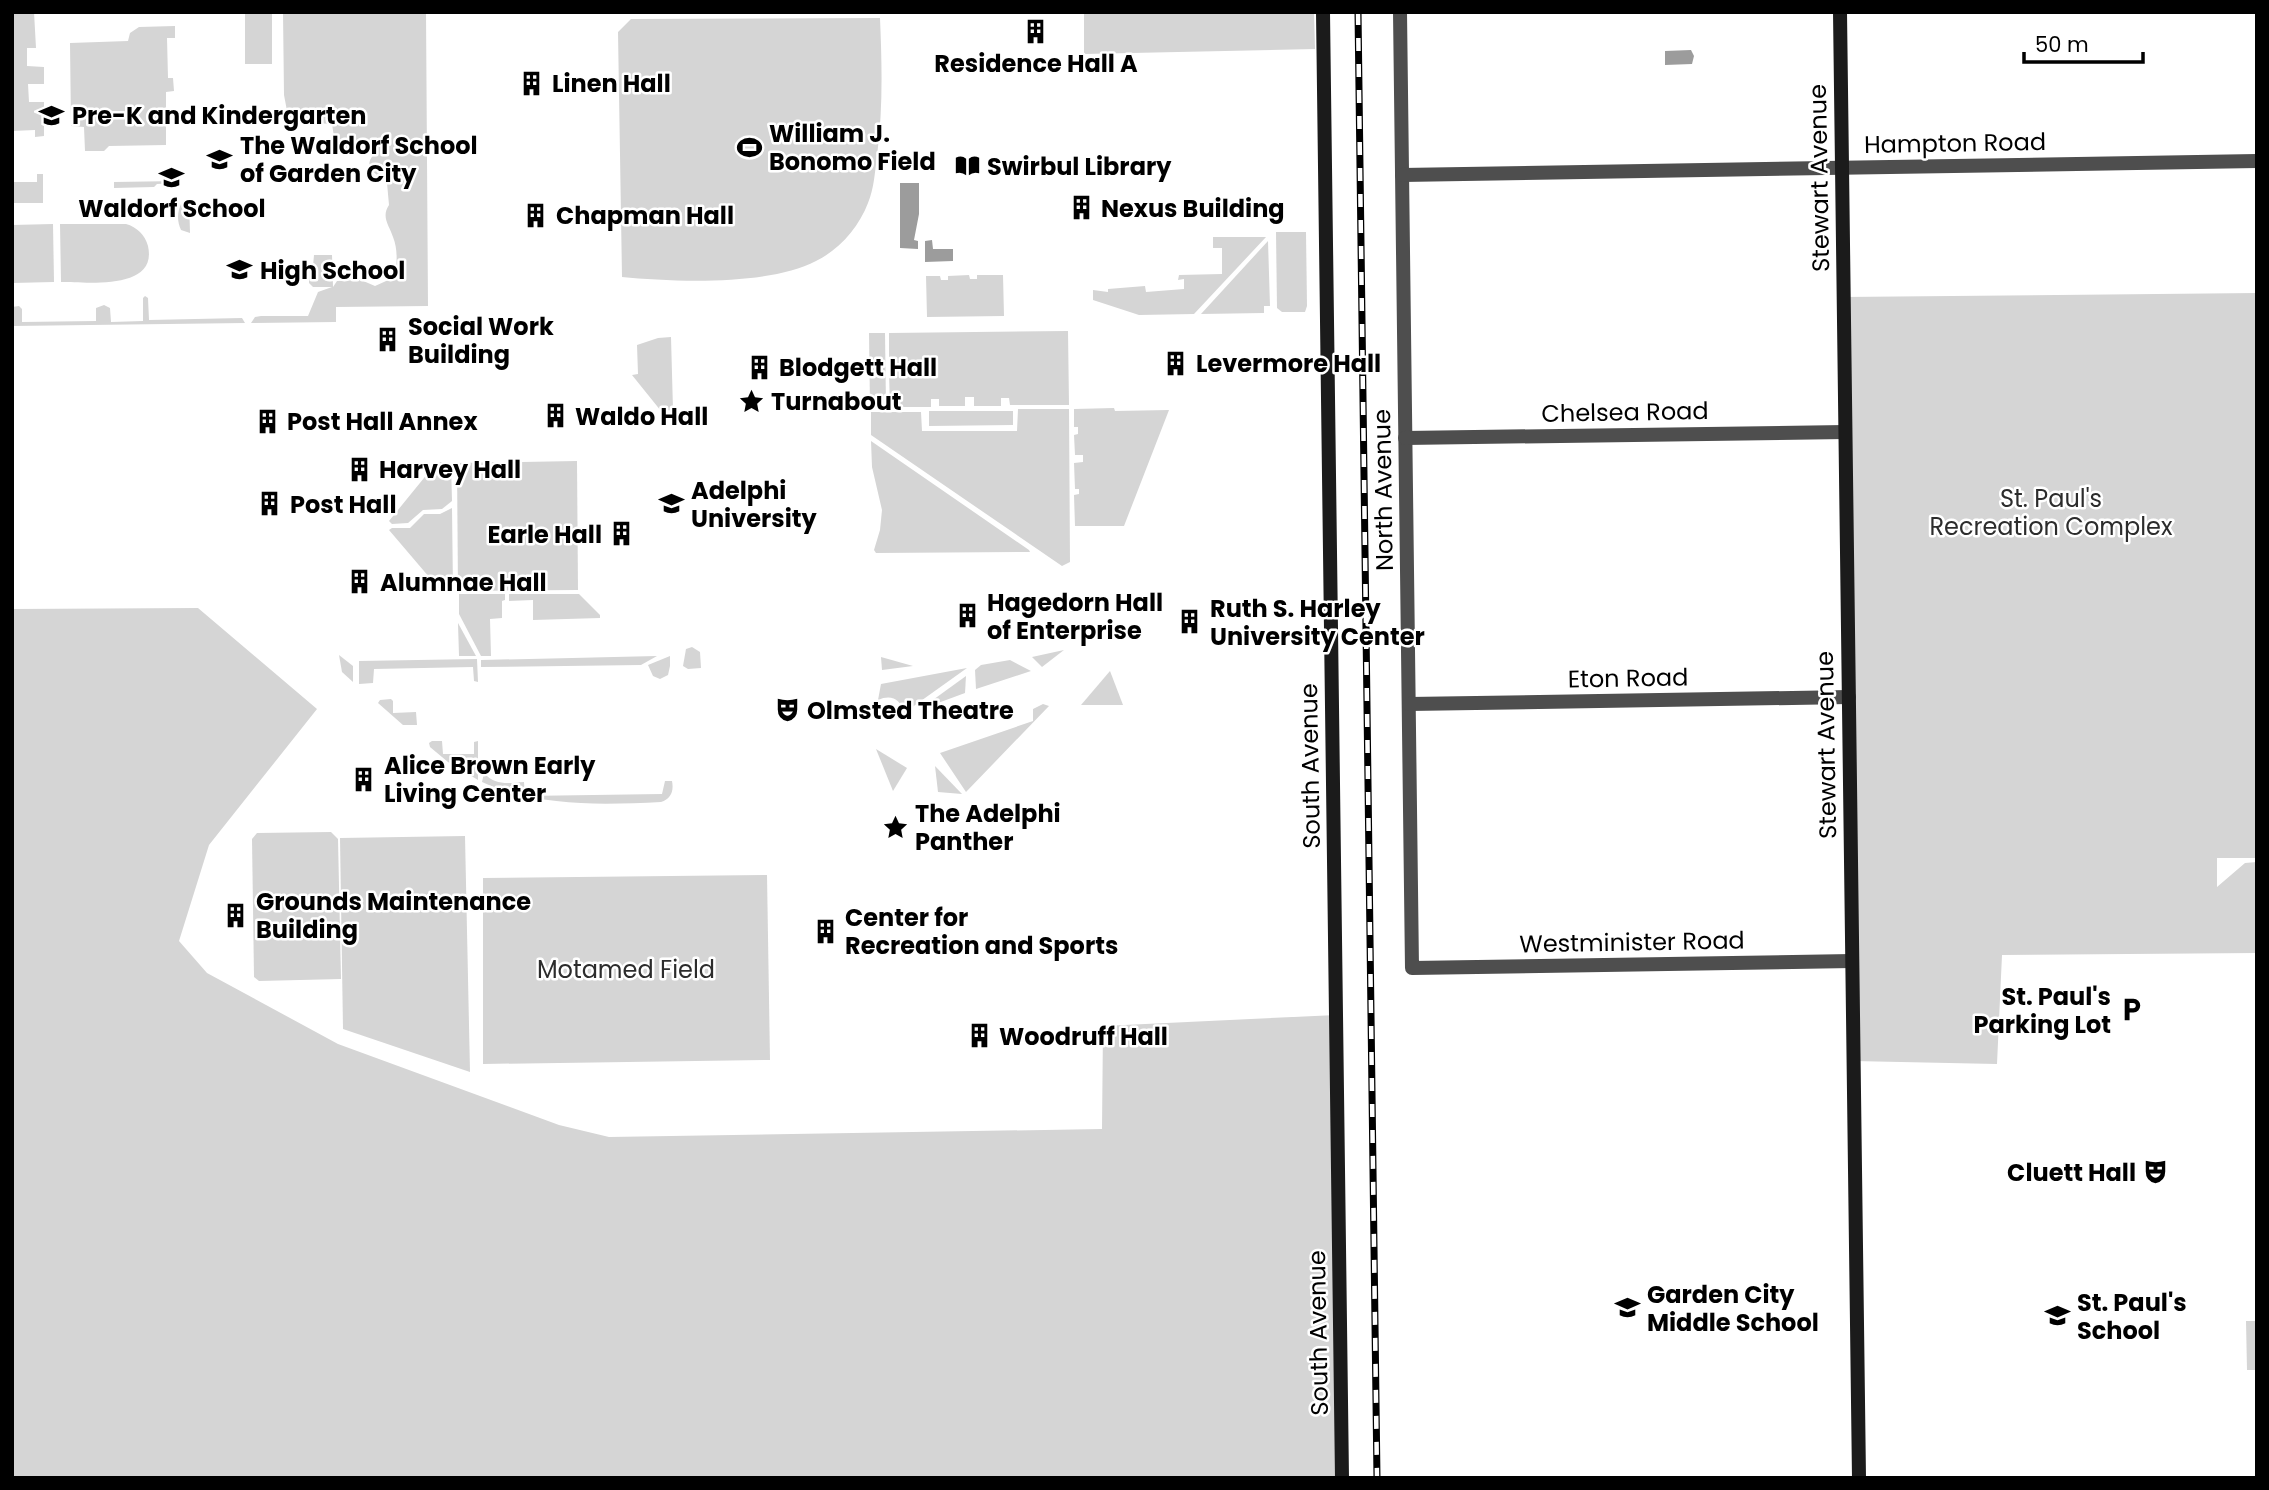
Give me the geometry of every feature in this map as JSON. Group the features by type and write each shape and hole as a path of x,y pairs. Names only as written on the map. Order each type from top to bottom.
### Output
{"main road":[{"name":"South Avenue","path":"1323,12 1342,1478"},
{"name":"Stewart Avenue","path":"1840,12 1859,1478"}],"street":[{"name":"North Avenue","path":"1400,12 1412,968"},
{"name":"Hampton Road","path":"1402,175 2257,160"},
{"name":"Chelsea Road","path":"1405,438 1845,432"},
{"name":"Eton Road","path":"1409,704 1849,697"},
{"name":"Westminister Road","path":"1412,968 1852,961"}],"green space":[{"path":"12,12 34,12 36,48 27,48 27,66 44,67 44,84 28,84 29,102 44,102 44,136 35,137 35,130 12,131"},
{"path":"283,12 426,12 428,306 336,307 336,322 251,323 255,317 261,316 308,316 318,292 332,287 313,287 309,283 309,267 313,266 314,255 332,255 333,287 337,281 361,280 375,286 395,277 396,246 386,217 389,205 387,183 370,166 371,158 376,152 336,150 332,124 298,122 288,116 284,95"},
{"path":"1084,12 1314,12 1315,49 1084,54"},
{"path":"245,14 272,14 272,64 245,64"},
{"name":"William J. Bonomo Field","path":"880,18 881,105 873,186 859,221 847,237 816,261 773,275 694,281 622,277 618,32 631,19"},
{"path":"175,26 175,38 167,38 168,78 173,78 174,91 166,92 166,145 109,146 104,151 85,151 84,127 71,126 70,43 128,41 130,33 139,27"},
{"path":"37,174 43,174 43,203 12,203 12,182 37,182"},
{"path":"178,181 157,184 154,187 114,188 114,182"},
{"path":"189,201 190,233 181,230 178,217 181,204"},
{"path":"53,224 54,282 12,283 12,225"},
{"path":"60,224 130,225 145,238 148,260 142,271 118,281 61,282"},
{"path":"1276,232 1306,232 1305,312 1282,312 1277,308"},
{"path":"1213,237 1266,237 1194,314 1139,315 1093,300 1093,290 1108,292 1108,289 1145,286 1146,292 1184,289 1184,279 1178,280 1179,275 1222,274 1222,248 1213,248"},
{"path":"1268,241 1270,306 1264,306 1264,313 1201,314"},
{"path":"969,275 970,279 977,279 977,275 1003,275 1004,316 927,317 926,276 940,276 941,280 948,280 948,276"},
{"name":"St. Paul's Recreation Complex","path":"2257,293 2257,858 2217,858 2217,887 2245,863 2257,862 2257,953 2002,955 1997,1064 1853,1061 1843,297"},
{"path":"145,296 148,298 149,320 242,318 245,323 12,326 12,307 19,306 22,309 22,322 96,321 96,308 104,305 110,308 111,322 143,321"},
{"path":"1068,331 1069,405 1010,405 1009,398 1001,398 1001,406 974,406 974,397 965,397 965,406 939,406 939,399 931,399 931,407 890,407 889,372 895,366 889,360 889,333"},
{"path":"869,333 885,333 886,407 870,407"},
{"path":"671,337 673,410 661,411 632,375 638,374 637,345"},
{"path":"1114,408 1115,411 1169,410 1124,526 1075,526 1074,495 1079,494 1079,489 1075,489 1074,463 1083,462 1083,455 1075,455 1074,435 1078,434 1078,427 1074,427 1074,409"},
{"path":"1018,409 1069,409 1070,562 1062,566 871,435 871,412 921,412 922,431 1017,431"},
{"path":"929,411 1013,411 1013,425 929,426"},
{"path":"871,441 1030,552 876,553 874,550 882,510 872,467"},
{"path":"577,461 578,590 458,591 457,463"},
{"path":"437,462 451,463 452,501 442,509 423,510 408,523 392,524 389,521"},
{"path":"452,508 453,591 441,591 389,530 410,528 424,514 440,514"},
{"path":"459,594 505,594 505,600 502,601 502,618 490,619 491,656 481,656 459,614"},
{"path":"509,594 579,594 600,618 533,620 533,600 509,601"},
{"path":"198,608 317,709 209,845 179,941 207,973 338,1044 559,1125 609,1137 1102,1129 1103,1026 1336,1015 1337,1478 12,1478 12,609"},
{"path":"458,623 476,656 459,656"},
{"path":"692,647 700,652 701,668 688,669 683,666 686,649"},
{"path":"1064,650 1042,667 1032,657"},
{"path":"339,655 353,666 353,682 342,672"},
{"path":"657,656 641,665 481,667 481,660"},
{"path":"670,656 668,675 660,679 653,676 648,665"},
{"path":"881,657 913,666 882,670"},
{"path":"477,659 478,682 474,681 473,667 374,669 373,683 359,684 359,661"},
{"path":"1010,660 1031,671 976,689 975,670 981,665"},
{"path":"967,668 904,713 895,699 878,700 881,684"},
{"path":"1110,671 1123,705 1081,705"},
{"path":"966,676 965,693 919,710"},
{"path":"391,699 393,713 416,712 417,725 403,725 378,703 380,700"},
{"path":"1043,704 1049,706 966,792 940,753 1033,721 1033,709"},
{"path":"442,741 443,754 474,754 474,742 478,741 478,780 448,762 430,747 429,743"},
{"path":"876,749 907,768 893,791"},
{"path":"935,766 962,794 938,792"},
{"path":"484,773 498,782 524,782 525,796 482,782"},
{"path":"665,781 672,781 671,794 661,802 570,802 525,796 662,794"},
{"path":"331,832 338,839 341,979 259,981 254,977 252,839 257,833"},
{"path":"465,836 470,1072 343,1029 340,838"},
{"name":"Motamed Field","path":"767,875 770,1060 483,1064 483,878"},
{"path":"2246,1321 2257,1321 2257,1370 2247,1370"}],"shaded area":[{"path":"1691,50 1694,56 1692,64 1665,65 1665,51"},
{"path":"900,183 919,183 919,214 914,240 918,241 918,249 900,248"},
{"path":"932,240 933,249 953,249 953,261 925,262 925,241"}],"railway":[{"path":"1358,12 1377,1478"}],"place":[{"name":"Residence Hall A","path":"1036,32"},
{"name":"Linen Hall","path":"532,83"},
{"name":"Pre-K and Kindergarten","path":"52,115"},
{"name":"William J. Bonomo Field","path":"749,147"},
{"name":"The Waldorf School of Garden City","path":"220,159"},
{"name":"Swirbul Library","path":"967,166"},
{"name":"Waldorf School","path":"172,177"},
{"name":"Nexus Building","path":"1081,208"},
{"name":"Chapman Hall","path":"536,215"},
{"name":"High School","path":"240,270"},
{"name":"Social Work Building","path":"388,340"},
{"name":"Levermore Hall","path":"1176,363"},
{"name":"Blodgett Hall","path":"759,367"},
{"name":"Turnabout","path":"751,401"},
{"name":"Waldo Hall","path":"555,416"},
{"name":"Post Hall Annex","path":"267,421"},
{"name":"Harvey Hall","path":"359,469"},
{"name":"Post Hall","path":"270,504"},
{"name":"Adelphi University","path":"671,504"},
{"name":"Earle Hall","path":"622,534"},
{"name":"Alumnae Hall","path":"360,582"},
{"name":"Hagedorn Hall of Enterprise","path":"967,616"},
{"name":"Ruth S. Harley University Center","path":"1190,622"},
{"name":"Olmsted Theatre","path":"787,710"},
{"name":"Alice Brown Early Living Center","path":"364,779"},
{"name":"The Adelphi Panther","path":"895,827"},
{"name":"Grounds Maintenance Building","path":"236,915"},
{"name":"Center for Recreation and Sports","path":"825,931"},
{"name":"St. Paul's Parking Lot","path":"2131,1010"},
{"name":"Woodruff Hall","path":"979,1036"},
{"name":"Cluett Hall","path":"2156,1172"},
{"name":"Garden City Middle School","path":"1627,1308"},
{"name":"St. Paul's School","path":"2057,1316"}]}
